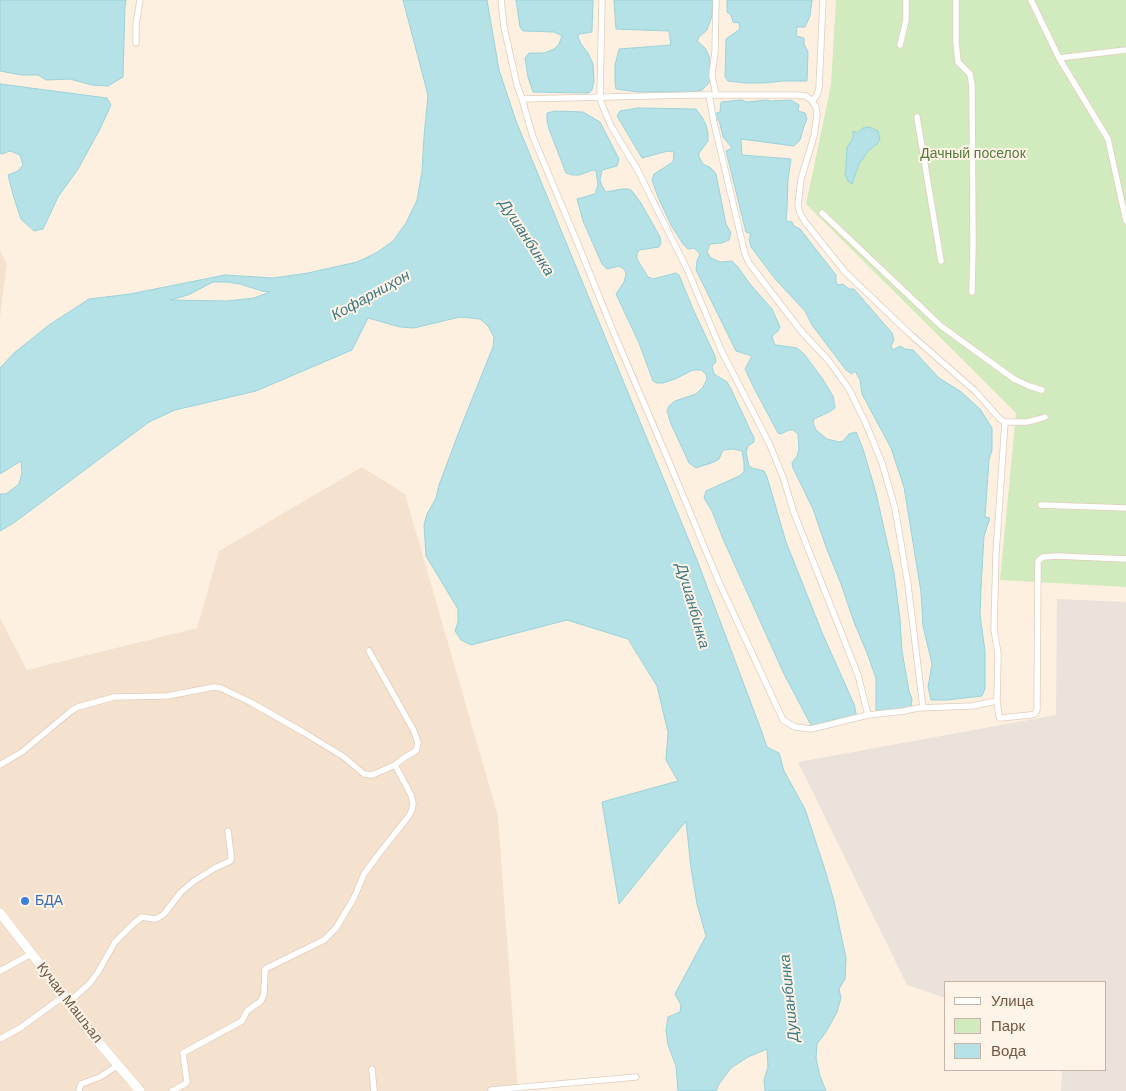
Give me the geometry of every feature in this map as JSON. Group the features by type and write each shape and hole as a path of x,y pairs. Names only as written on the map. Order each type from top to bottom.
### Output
{"main road":[{"name":"Кучаи Машъал","path":"0,913 89,1030 140,1091"}],"street":[{"path":"136,43 136,25 140,0"},
{"path":"501,0 506,37 517,85 534,137 718,580 783,720 795,727 811,729 868,715 923,708 972,706 997,701"},
{"path":"602,0 601,102 611,126 637,169 688,271 721,350 769,443 794,513 858,675 868,715"},
{"path":"716,0 715,52 712,75 716,95"},
{"path":"812,101 817,95 819,88 823,0"},
{"path":"900,45 906,20 906,0"},
{"path":"956,0 958,62 970,74 972,86 972,292"},
{"path":"1031,0 1059,58 1108,139 1126,221"},
{"path":"1059,58 1126,50"},
{"path":"522,99 709,95 806,96 816,107 817,115 814,136 801,179 798,205 805,222 846,272 910,334 975,391 1000,419 1005,422 1027,422 1045,417"},
{"path":"709,95 745,254 749,263 801,331 829,361 848,389 866,424 882,463 895,508 908,585 923,708"},
{"path":"917,117 941,261"},
{"path":"822,213 941,326 1014,379 1042,390"},
{"path":"1005,422 996,553 994,630 998,654 997,701 1000,718 1030,715 1034,714 1037,710 1038,562 1040,558 1056,556 1126,559"},
{"path":"1041,505 1126,508"},
{"path":"0,765 22,752 78,707 114,697 167,696 214,687 221,688 252,703 344,757 364,774 372,775 395,765 416,751 418,743 414,731 368,651"},
{"path":"172,1091 187,1082 183,1053 242,1021 247,1011 261,1001 264,994 265,969 318,944 330,936 336,928 354,898 364,874 412,810 411,795 395,765"},
{"path":"0,1039 90,983 115,942 132,924 142,917 158,918 164,914 181,892 194,881 230,861 228,831"},
{"path":"0,971 31,954"},
{"path":"78,1091 81,1084 100,1077 118,1065"},
{"path":"372,1069 374,1091"},
{"path":"492,1090 636,1077"}],"shaded area":[{"path":"0,251 7,264 0,318"},
{"path":"362,467 405,494 498,816 518,1091 0,1091 0,618 27,670 197,628 219,551"},
{"path":"1057,599 1126,602 1126,1091 1061,1091 1062,1071 1106,1071 1106,981 944,981 944,998 907,985 798,762 1056,715"}],"green space":[{"name":"Дачный поселок","path":"836,0 1126,0 1126,587 1000,580 1016,413 806,204 831,85"}],"water":[{"path":"0,0 126,0 123,77 108,86 92,85 70,79 46,80 38,75 21,75 0,71"},
{"path":"403,0 487,0 499,70 516,121 697,560 767,747 779,753 784,771 805,809 826,873 846,958 845,979 839,989 841,998 837,1012 817,1044 816,1058 826,1091 765,1091 764,1080 768,1067 767,1049 748,1057 731,1068 716,1091 678,1091 676,1066 668,1045 666,1030 668,1017 680,1012 681,1005 675,994 706,936 697,904 686,821 619,904 602,802 678,781 666,760 668,732 657,686 628,639 567,620 471,645 461,640 455,631 458,622 458,609 426,556 424,525 493,347 494,337 488,326 480,319 460,317 414,328 400,327 368,318 352,350 256,391 175,410 149,422 15,522 0,531 0,494 6,494 19,484 22,473 21,461 0,474 0,368 14,353 49,325 89,299 130,294 225,275 273,278 308,273 357,262 376,253 393,241 406,223 417,200 422,171 428,95","holes":["213,282 227,282 270,292 254,298 228,301 170,300 188,295"]},
{"path":"516,0 593,0 592,32 579,34 578,37 593,64 594,81 592,90 589,93 533,92 525,58 529,53 544,53 554,49 559,44 562,36 554,32 523,31 520,27"},
{"path":"614,0 713,0 712,16 707,30 697,41 705,48 709,56 711,72 709,83 702,90 692,92 638,92 616,89 615,65 619,49 671,45 669,31 616,29"},
{"path":"727,0 812,0 810,16 805,27 796,27 796,36 804,38 804,44 808,52 807,81 745,83 728,81 725,77 726,39 740,29 739,23 733,22 731,15 727,12"},
{"path":"0,84 107,98 111,105 78,169 58,197 43,229 34,231 21,219 14,198 8,175 18,171 23,165 20,155 10,151 0,153"},
{"path":"741,100 747,102 791,100 799,105 798,111 805,113 807,119 800,140 794,146 741,139 742,155 791,159 786,221 792,222 794,226 800,229 836,275 838,285 843,284 849,289 854,289 892,333 894,340 891,346 893,350 900,346 913,350 939,378 960,391 980,409 992,428 992,450 989,460 985,517 990,518 984,536 981,588 980,615 985,651 985,689 982,696 931,700 928,687 932,664 923,626 921,592 904,487 891,448 862,394 860,380 855,371 852,374 846,370 812,325 805,311 776,280 751,247 749,239 751,234 746,232 726,151 732,148 723,137 719,120 714,120 714,114 720,112 721,102"},
{"path":"638,108 696,109 702,117 708,133 708,141 699,153 699,157 703,164 711,168 716,174 726,224 731,233 729,240 710,244 707,252 711,258 720,262 732,261 738,267 772,309 780,327 772,336 774,343 776,345 797,348 804,354 822,378 833,396 835,408 814,419 813,423 816,430 827,439 839,442 843,441 849,434 856,432 876,493 894,573 902,651 912,699 911,708 876,715 876,678 813,509 793,468 792,463 799,449 798,434 793,430 781,434 778,433 745,369 752,356 736,351 696,270 700,254 694,248 688,249 683,244 671,225 658,197 652,180 654,174 673,162 674,152 668,151 642,158 617,116 620,111"},
{"path":"555,111 583,112 600,122 619,159 617,166 602,170 600,180 602,186 606,192 622,189 632,191 660,237 661,243 659,247 639,250 637,259 648,277 653,279 676,273 679,275 715,356 716,362 712,366 714,374 727,382 754,438 754,442 748,446 746,452 749,466 764,471 767,477 786,542 823,635 854,704 855,718 834,719 812,727 784,674 712,511 704,498 706,491 744,472 742,451 733,449 723,450 719,459 696,468 689,463 667,411 669,406 675,401 696,394 703,387 707,379 706,374 701,370 693,370 663,383 653,381 639,343 616,294 624,282 625,270 619,266 607,269 602,264 583,221 577,199 595,194 598,185 596,171 593,170 579,175 566,173 547,121 547,113"},
{"path":"869,127 878,131 880,140 868,151 859,164 852,184 848,181 845,174 847,147 853,138 853,131 857,133 863,128"}],"place":[{"name":"БДА","path":"25,901"}],"water label":[{"name":"Душанбинка","path":"526,238"},
{"name":"Кофарниҳон","path":"371,296"},
{"name":"Душанбинка","path":"692,606"},
{"name":"Душанбинка","path":"790,998"}]}
